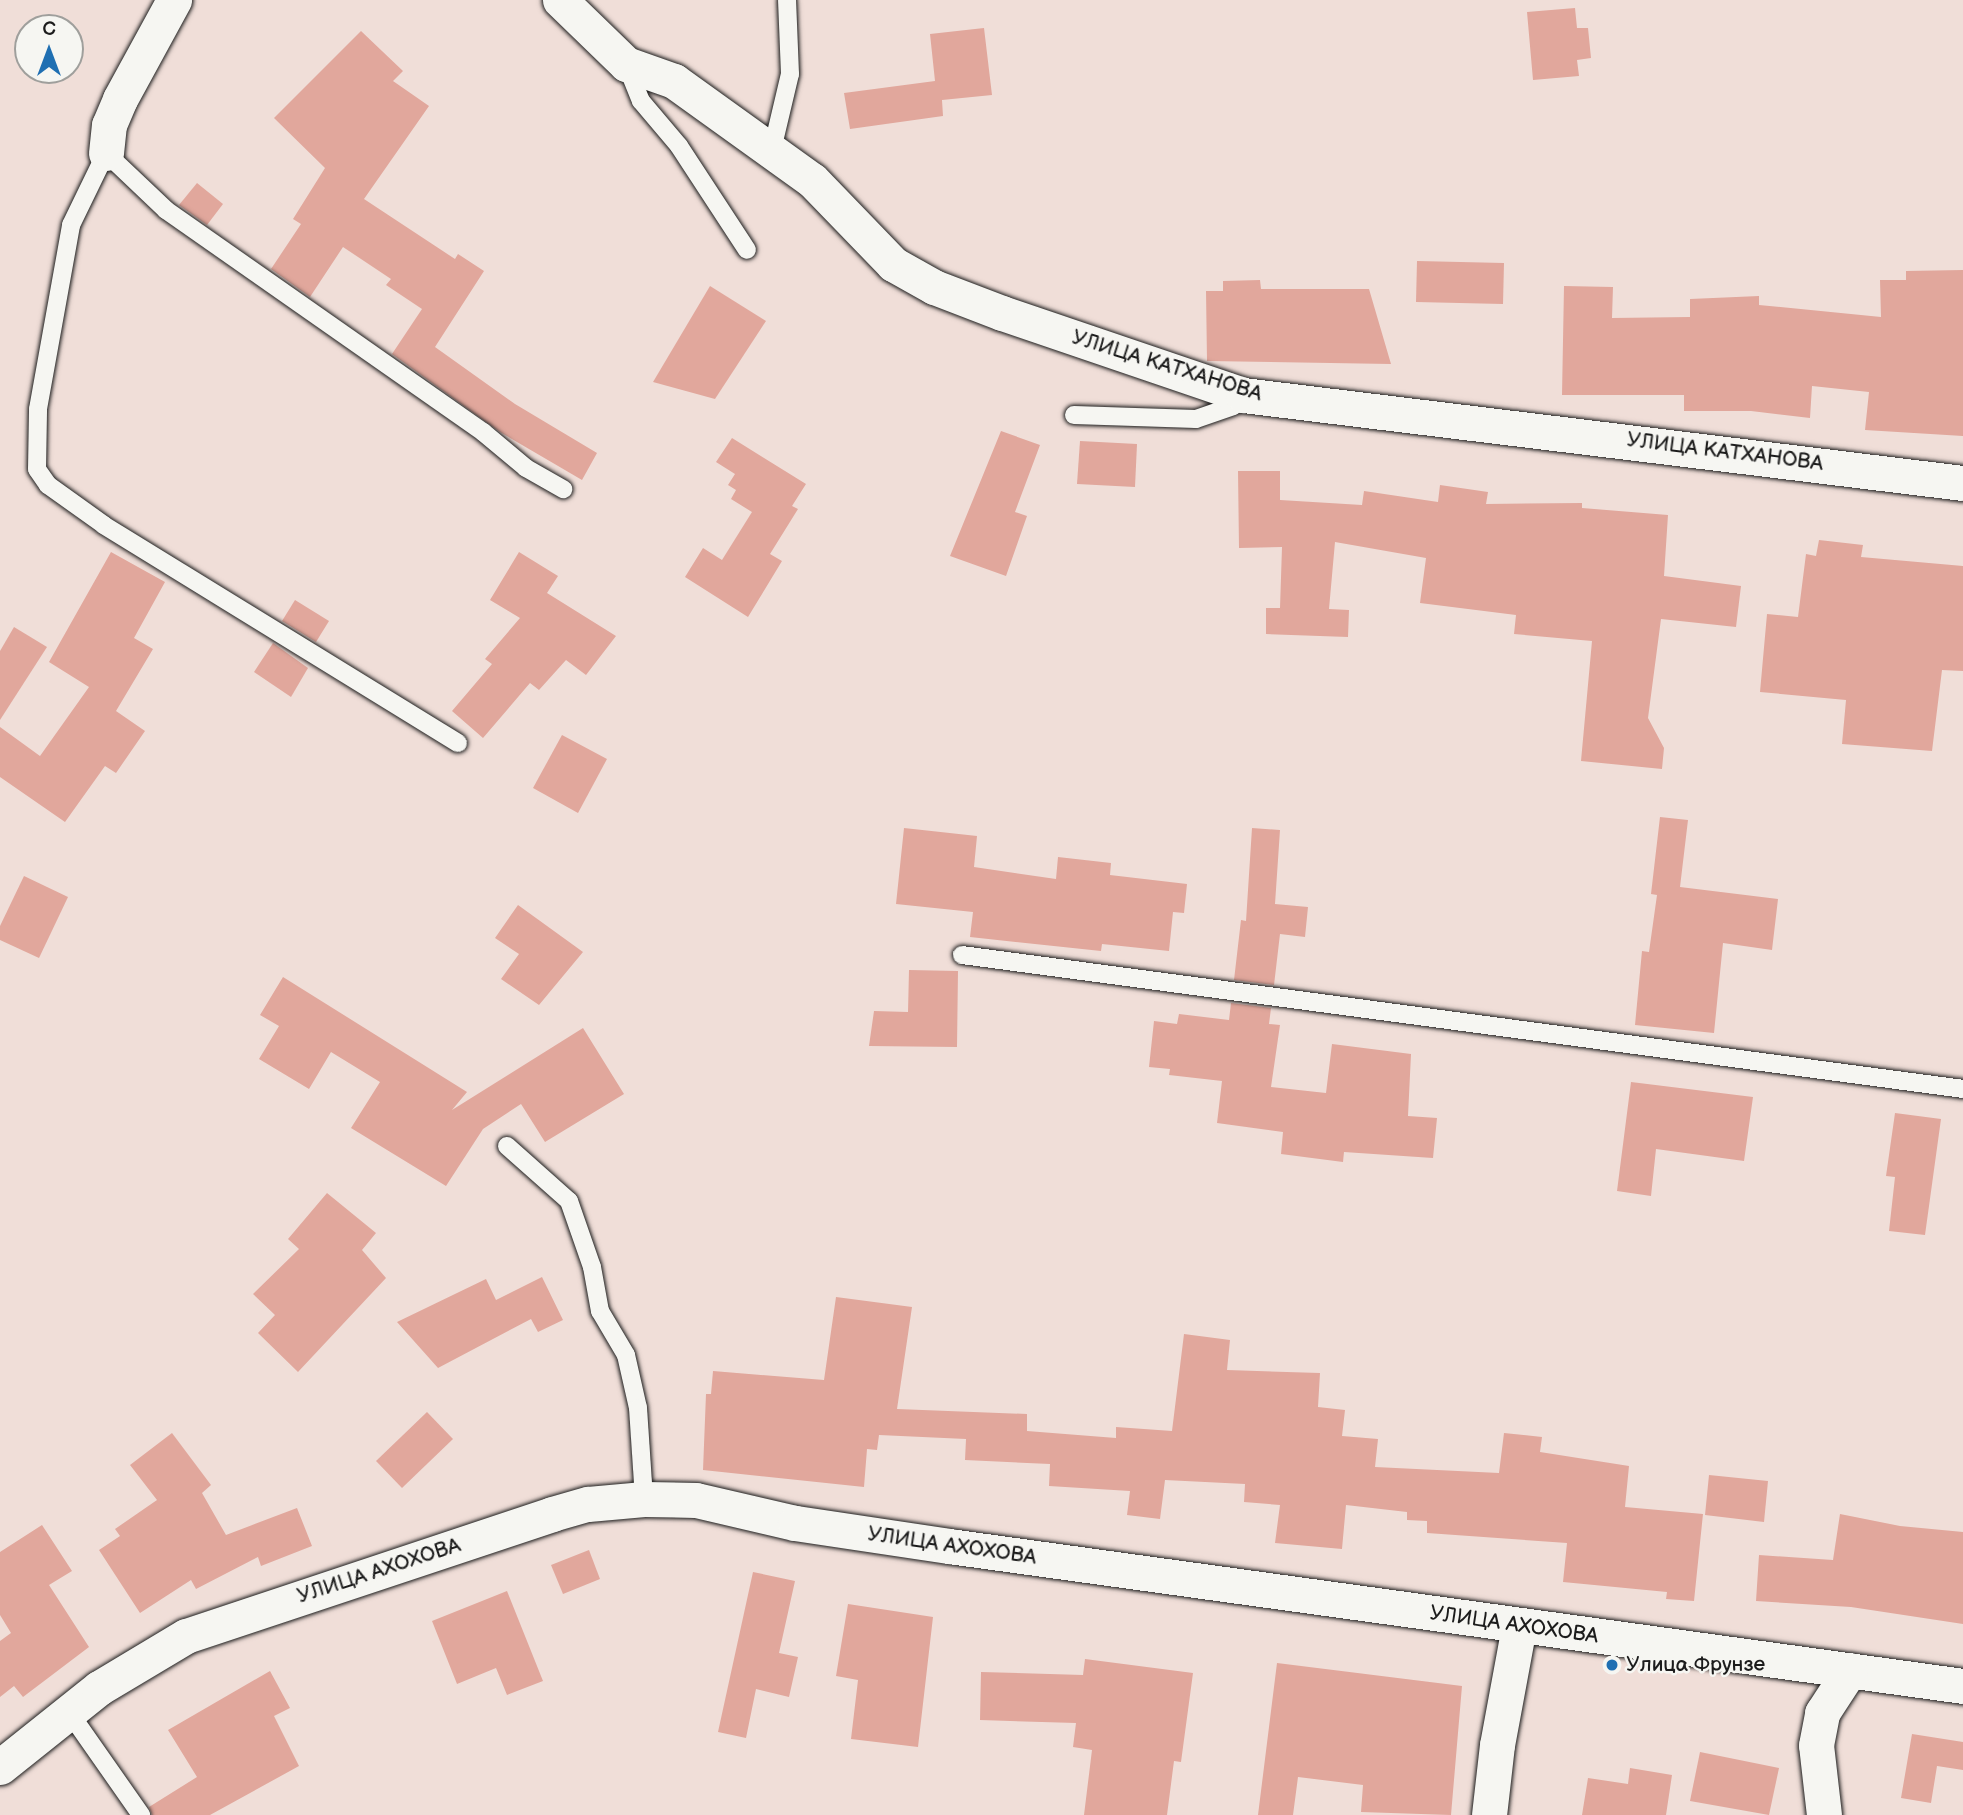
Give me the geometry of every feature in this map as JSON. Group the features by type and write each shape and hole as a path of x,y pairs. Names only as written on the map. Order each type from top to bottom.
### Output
{"street":[{"path":"106,153 109,125 120,99 174,0"},
{"name":"УЛИЦА КАТХАНОВА","path":"560,0 626,64 674,82 812,180 872,248 934,287 1243,395 1963,483"},
{"name":"УЛИЦА АХОХОВА","path":"0,1767 139,1661 186,1636 552,1514 588,1504 644,1499 696,1500 846,1531 1963,1686"},
{"path":"1489,1815 1497,1745 1519,1626"},
{"path":"1824,1815 1816,1745 1822,1713 1850,1670"}],"lane":[{"path":"772,150 790,74 787,0"},
{"path":"626,64 641,101 679,146 747,250"},
{"path":"458,743 104,525 48,485 37,469 38,409 71,225 106,153 166,210 483,432 526,468 563,489"},
{"path":"1074,415 1196,419 1233,406 1243,395"},
{"path":"962,955 1963,1088"},
{"path":"507,1146 569,1201 592,1267 600,1311 626,1354 638,1408 644,1499"},
{"path":"69,1712 141,1815"}],"building":[{"path":"1575,8 1577,28 1588,28 1591,58 1577,60 1579,76 1533,80 1527,12"},
{"path":"984,28 992,95 942,100 943,116 850,129 844,93 935,81 930,34"},
{"path":"361,31 403,71 393,81 429,106 364,199 455,259 458,254 484,271 435,347 515,404 597,453 582,480 500,432 392,354 422,309 386,285 391,279 343,247 310,297 271,269 301,224 293,219 325,168 274,118"},
{"path":"197,183 223,204 207,225 179,205"},
{"path":"1417,261 1504,263 1503,304 1416,302"},
{"path":"1963,270 1963,436 1865,430 1869,392 1812,386 1810,418 1751,411 1684,411 1684,395 1562,395 1564,286 1613,287 1612,318 1690,317 1690,299 1759,296 1759,305 1881,317 1880,280 1906,280 1906,271"},
{"path":"1260,280 1261,289 1369,289 1391,364 1207,361 1206,291 1223,291 1223,281"},
{"path":"710,286 766,321 715,399 653,382"},
{"path":"1001,431 1040,445 1015,512 1027,516 1006,576 950,556"},
{"path":"732,438 806,484 792,506 798,509 770,554 782,561 748,617 685,577 703,548 722,560 752,512 731,499 736,490 728,485 735,474 716,462"},
{"path":"1080,441 1137,444 1135,487 1077,484"},
{"path":"1238,471 1280,471 1280,500 1362,505 1364,491 1438,502 1440,485 1488,492 1486,504 1582,503 1582,508 1668,515 1664,576 1741,586 1736,627 1661,619 1648,718 1664,748 1662,769 1581,761 1592,641 1514,634 1516,615 1420,603 1426,558 1335,542 1329,609 1349,610 1348,637 1266,634 1266,608 1280,608 1282,547 1239,548"},
{"path":"1819,540 1863,545 1861,557 1963,566 1963,671 1942,670 1932,751 1842,744 1846,700 1760,692 1767,614 1798,617 1806,554 1816,556"},
{"path":"111,552 165,582 134,638 153,649 116,711 145,731 116,773 105,766 65,822 0,777 0,727 40,756 89,687 49,662"},
{"path":"519,552 558,576 547,593 616,636 586,675 566,660 539,690 530,683 483,738 452,711 492,664 485,659 520,618 490,600"},
{"path":"295,600 329,621 316,642 282,621"},
{"path":"14,627 47,647 0,720 0,651"},
{"path":"273,643 308,668 291,697 254,672"},
{"path":"562,735 607,759 578,813 533,788"},
{"path":"1660,817 1688,820 1680,887 1778,899 1772,950 1723,943 1714,1033 1635,1025 1642,951 1649,952 1657,895 1651,894"},
{"path":"904,828 977,836 974,867 1056,879 1058,857 1111,863 1110,875 1187,884 1184,913 1173,912 1169,951 1102,944 1101,951 970,937 973,912 896,904"},
{"path":"1252,828 1280,830 1275,904 1308,907 1305,937 1280,934 1274,985 1234,980 1241,920 1246,921"},
{"path":"24,876 68,897 39,958 0,940 0,926"},
{"path":"518,905 583,952 539,1005 501,979 519,954 495,938"},
{"path":"909,970 958,971 957,1047 869,1046 874,1011 908,1012"},
{"path":"283,977 467,1092 452,1110 583,1028 624,1094 545,1142 521,1104 483,1129 446,1186 351,1128 380,1082 331,1052 309,1089 259,1059 279,1026 260,1015"},
{"path":"1231,1003 1271,1008 1269,1024 1280,1025 1271,1087 1326,1093 1332,1044 1411,1054 1408,1116 1437,1118 1433,1158 1344,1152 1343,1162 1281,1154 1283,1132 1217,1123 1222,1081 1169,1075 1170,1069 1149,1067 1154,1021 1177,1024 1179,1014 1229,1020"},
{"path":"1631,1082 1753,1097 1744,1161 1656,1149 1651,1196 1617,1191"},
{"path":"1895,1113 1941,1119 1925,1235 1889,1231 1895,1177 1886,1176"},
{"path":"327,1193 376,1233 362,1250 386,1278 298,1372 258,1333 275,1315 253,1294 299,1249 288,1239"},
{"path":"542,1277 563,1320 538,1332 531,1319 438,1368 397,1322 486,1279 496,1300"},
{"path":"836,1297 912,1307 897,1409 1027,1414 1027,1431 1116,1438 1116,1427 1172,1431 1184,1334 1230,1340 1227,1370 1320,1373 1318,1407 1345,1410 1342,1436 1378,1439 1375,1467 1499,1473 1504,1433 1542,1437 1540,1452 1629,1466 1625,1507 1703,1514 1694,1601 1666,1599 1667,1592 1563,1582 1567,1543 1427,1533 1427,1521 1407,1520 1407,1512 1346,1505 1342,1549 1275,1543 1280,1505 1244,1502 1245,1484 1165,1480 1160,1519 1127,1515 1130,1491 1049,1486 1050,1464 965,1460 966,1439 879,1435 877,1450 867,1449 864,1487 703,1470 706,1394 711,1394 713,1371 824,1380"},
{"path":"427,1412 453,1439 402,1488 376,1461"},
{"path":"172,1433 211,1485 202,1493 226,1535 297,1508 312,1546 261,1566 258,1557 196,1589 191,1580 140,1613 99,1550 120,1536 115,1529 157,1500 130,1465"},
{"path":"1709,1475 1768,1481 1764,1522 1705,1515"},
{"path":"1840,1514 1900,1526 1963,1532 1963,1624 1851,1607 1756,1601 1759,1555 1833,1560"},
{"path":"42,1525 72,1571 49,1585 89,1647 23,1697 14,1686 0,1697 0,1641 11,1633 0,1615 0,1552"},
{"path":"589,1550 600,1579 563,1594 551,1565"},
{"path":"753,1572 795,1581 779,1653 798,1657 789,1697 756,1689 746,1738 718,1732"},
{"path":"507,1591 543,1681 507,1695 496,1668 457,1684 432,1621"},
{"path":"848,1604 933,1617 918,1747 851,1739 858,1680 836,1676"},
{"path":"1085,1659 1193,1673 1181,1762 1174,1761 1167,1815 1084,1815 1092,1750 1073,1747 1076,1723 980,1720 981,1672 1083,1675"},
{"path":"1277,1663 1462,1686 1451,1815 1361,1812 1363,1785 1298,1777 1293,1815 1258,1815"},
{"path":"270,1671 290,1708 274,1716 299,1766 210,1815 152,1815 149,1807 197,1777 168,1730"},
{"path":"1912,1734 1963,1742 1963,1770 1937,1766 1931,1803 1901,1798"},
{"path":"1700,1752 1779,1768 1769,1815 1690,1801"},
{"path":"1630,1768 1672,1775 1666,1815 1582,1815 1588,1778 1628,1784"}],"place":[{"name":"Улица Фрунзе","path":"1612,1665"}]}
